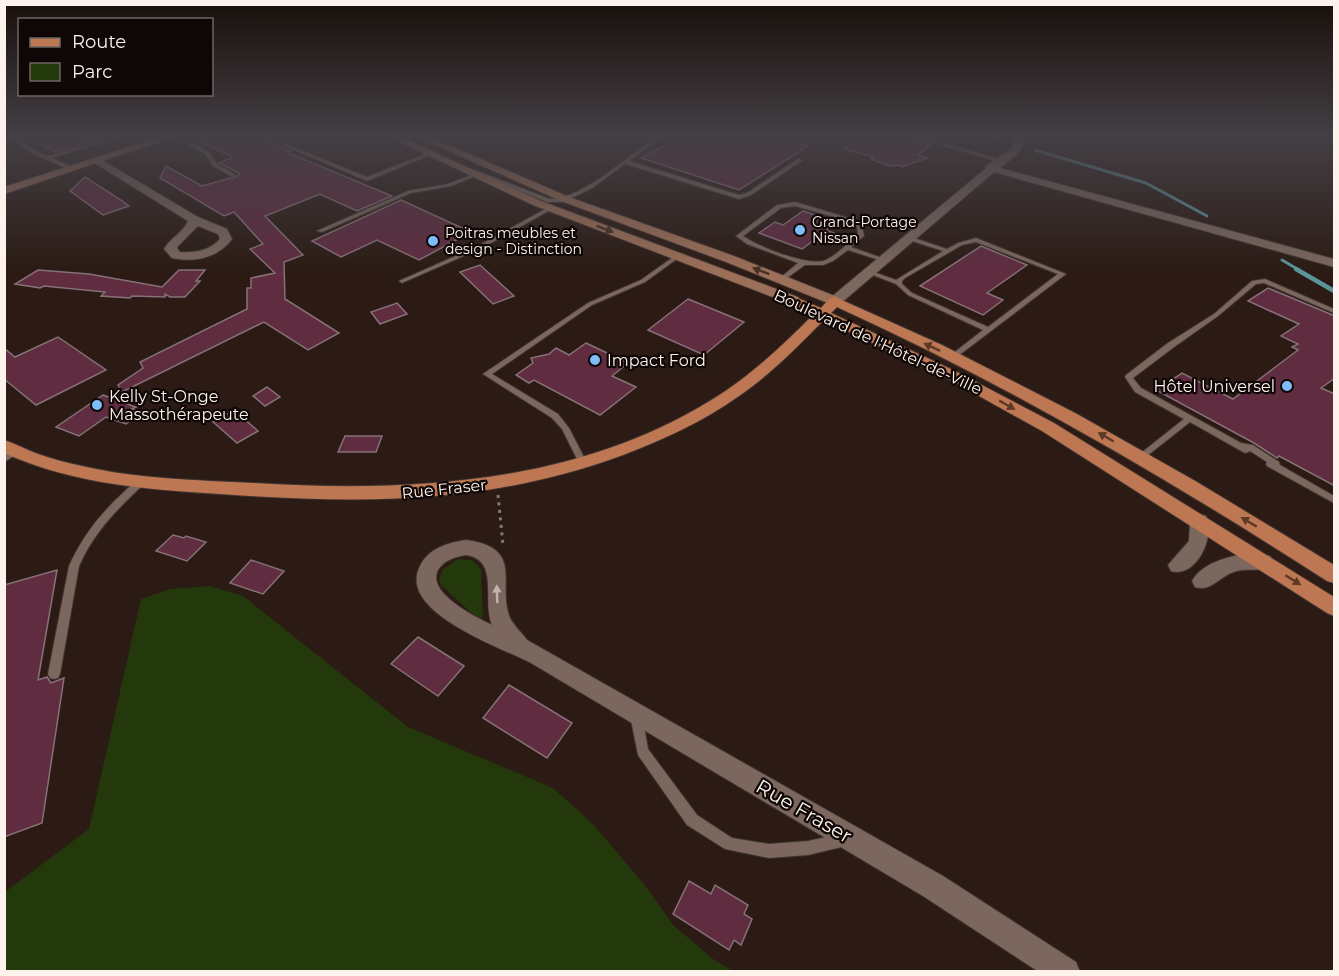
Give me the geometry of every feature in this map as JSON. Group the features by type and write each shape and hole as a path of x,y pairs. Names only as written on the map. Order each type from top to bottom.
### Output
{"main road":[{"path":"4,191 31,182"},
{"name":"Boulevard de l'Hôtel-de-Ville","path":"490,182 550,208 793,300 829,307 954,357 1140,456 1335,574"},
{"name":"Boulevard de l'Hôtel-de-Ville","path":"526,182 566,199 782,279 1089,452 1335,607"},
{"name":"Rue Fraser","path":"8,452 68,469 142,481 326,495 411,494 455,491 496,484 583,463 613,453 683,422 729,396 750,381 829,307"}],"street":[{"path":"132,182 194,220"},
{"path":"829,307 974,182"},
{"path":"1039,182 1335,263"},
{"path":"1178,565 1196,548 1200,540 1199,521"},
{"path":"463,547 477,549 488,555 495,563 499,616 506,630 529,651 497,638 446,609 430,591 426,580 433,562 450,549 463,547"},
{"path":"1202,581 1235,562 1263,561"},
{"name":"Rue Fraser","path":"529,651 933,886 1066,972"}],"lane":[{"path":"320,231 410,192 458,182"},
{"path":"502,182 552,202 566,199 598,182"},
{"path":"689,182 739,197 749,194 768,182"},
{"path":"795,204 855,222 860,226 861,236 848,248 823,263 803,263 749,243 739,236 778,206 795,204"},
{"path":"402,281 480,247 550,208"},
{"path":"908,238 948,251"},
{"path":"899,283 903,277 968,240 984,242 1063,274 1018,304 954,357"},
{"path":"848,248 882,259"},
{"path":"583,463 555,416 487,374 584,308 643,281 678,256"},
{"path":"782,279 803,263"},
{"path":"868,272 899,283 910,294 988,330"},
{"path":"1246,450 1138,390 1129,377 1216,315 1254,282 1265,281 1335,311"},
{"path":"1140,456 1189,419"},
{"path":"1236,445 1250,447 1274,461 1281,470"},
{"path":"1270,464 1335,500"},
{"path":"54,674 74,566 80,550 108,511 142,481"},
{"path":"636,713 642,751 692,820 730,844 770,851 808,848 852,838"}],"path":[{"path":"495,563 503,547 496,484"}],"green space":[{"path":"458,559 472,560 481,569 483,617 478,619 441,585 439,580 442,570"},
{"path":"210,586 243,596 408,727 553,788 593,824 647,888 673,925 713,959 733,971 5,971 5,892 89,829 141,599 170,589"}],"building":[{"path":"80,182 92,182 129,206 103,215 70,191"},
{"path":"166,182 194,182 202,186 218,182 357,182 392,196 357,211 320,194 265,216 303,255 284,262 285,299 339,333 308,350 264,322 122,392 118,385 143,368 140,362 247,309 247,288 251,288 251,278 275,273 250,249 263,244 234,212 224,216"},
{"path":"713,182 752,182 739,190"},
{"path":"401,200 471,232 419,260 377,240 341,257 312,241"},
{"path":"803,211 836,222 826,230 836,234 823,244 813,241 802,249 759,233 775,222 783,225"},
{"path":"981,246 1027,265 987,293 1003,300 983,315 920,286"},
{"path":"480,265 514,296 493,304 460,272"},
{"path":"38,270 89,274 162,287 179,270 205,270 196,281 200,281 185,297 170,297 165,294 165,297 132,296 130,298 101,296 105,292 15,284"},
{"name":"Hôtel Universel","path":"1268,288 1335,316 1335,378 1321,388 1335,394 1335,486 1279,456 1277,458 1254,443 1156,390 1182,373 1233,399 1298,350 1292,347 1298,344 1281,336 1299,324 1248,301"},
{"path":"688,299 744,322 704,355 648,330"},
{"path":"397,303 407,314 380,324 371,312"},
{"path":"58,337 106,370 36,405 4,379 4,348 15,357"},
{"path":"586,343 628,363 612,376 636,387 600,415 534,380 529,383 516,375 533,363 531,358 549,354 556,348 569,355"},
{"path":"267,387 280,397 265,406 253,396"},
{"path":"103,395 136,407 132,409 141,413 126,424 106,417 79,436 56,427"},
{"path":"234,410 258,431 237,443 213,422"},
{"path":"345,436 382,436 376,452 338,452"},
{"path":"173,535 206,542 187,561 156,551"},
{"path":"251,560 284,571 263,594 230,583"},
{"path":"57,570 38,680 47,677 51,683 64,678 42,823 4,837 4,585"},
{"path":"418,637 464,666 438,696 391,664"},
{"path":"509,685 572,723 547,758 483,718"},
{"path":"689,881 711,894 715,885 748,905 744,914 752,919 741,945 734,940 729,950 673,914"}],"waterway":[{"path":"1141,182 1207,216"},
{"path":"1282,260 1299,270"},
{"path":"1296,269 1334,291"}],"place":[{"name":"Grand-Portage Nissan","path":"800,230"},
{"name":"Poitras meubles et design - Distinction","path":"433,241"},
{"name":"Impact Ford","path":"595,360"},
{"name":"Hôtel Universel","path":"1287,386"},
{"name":"Kelly St-Onge Massothérapeute","path":"97,405"}]}
